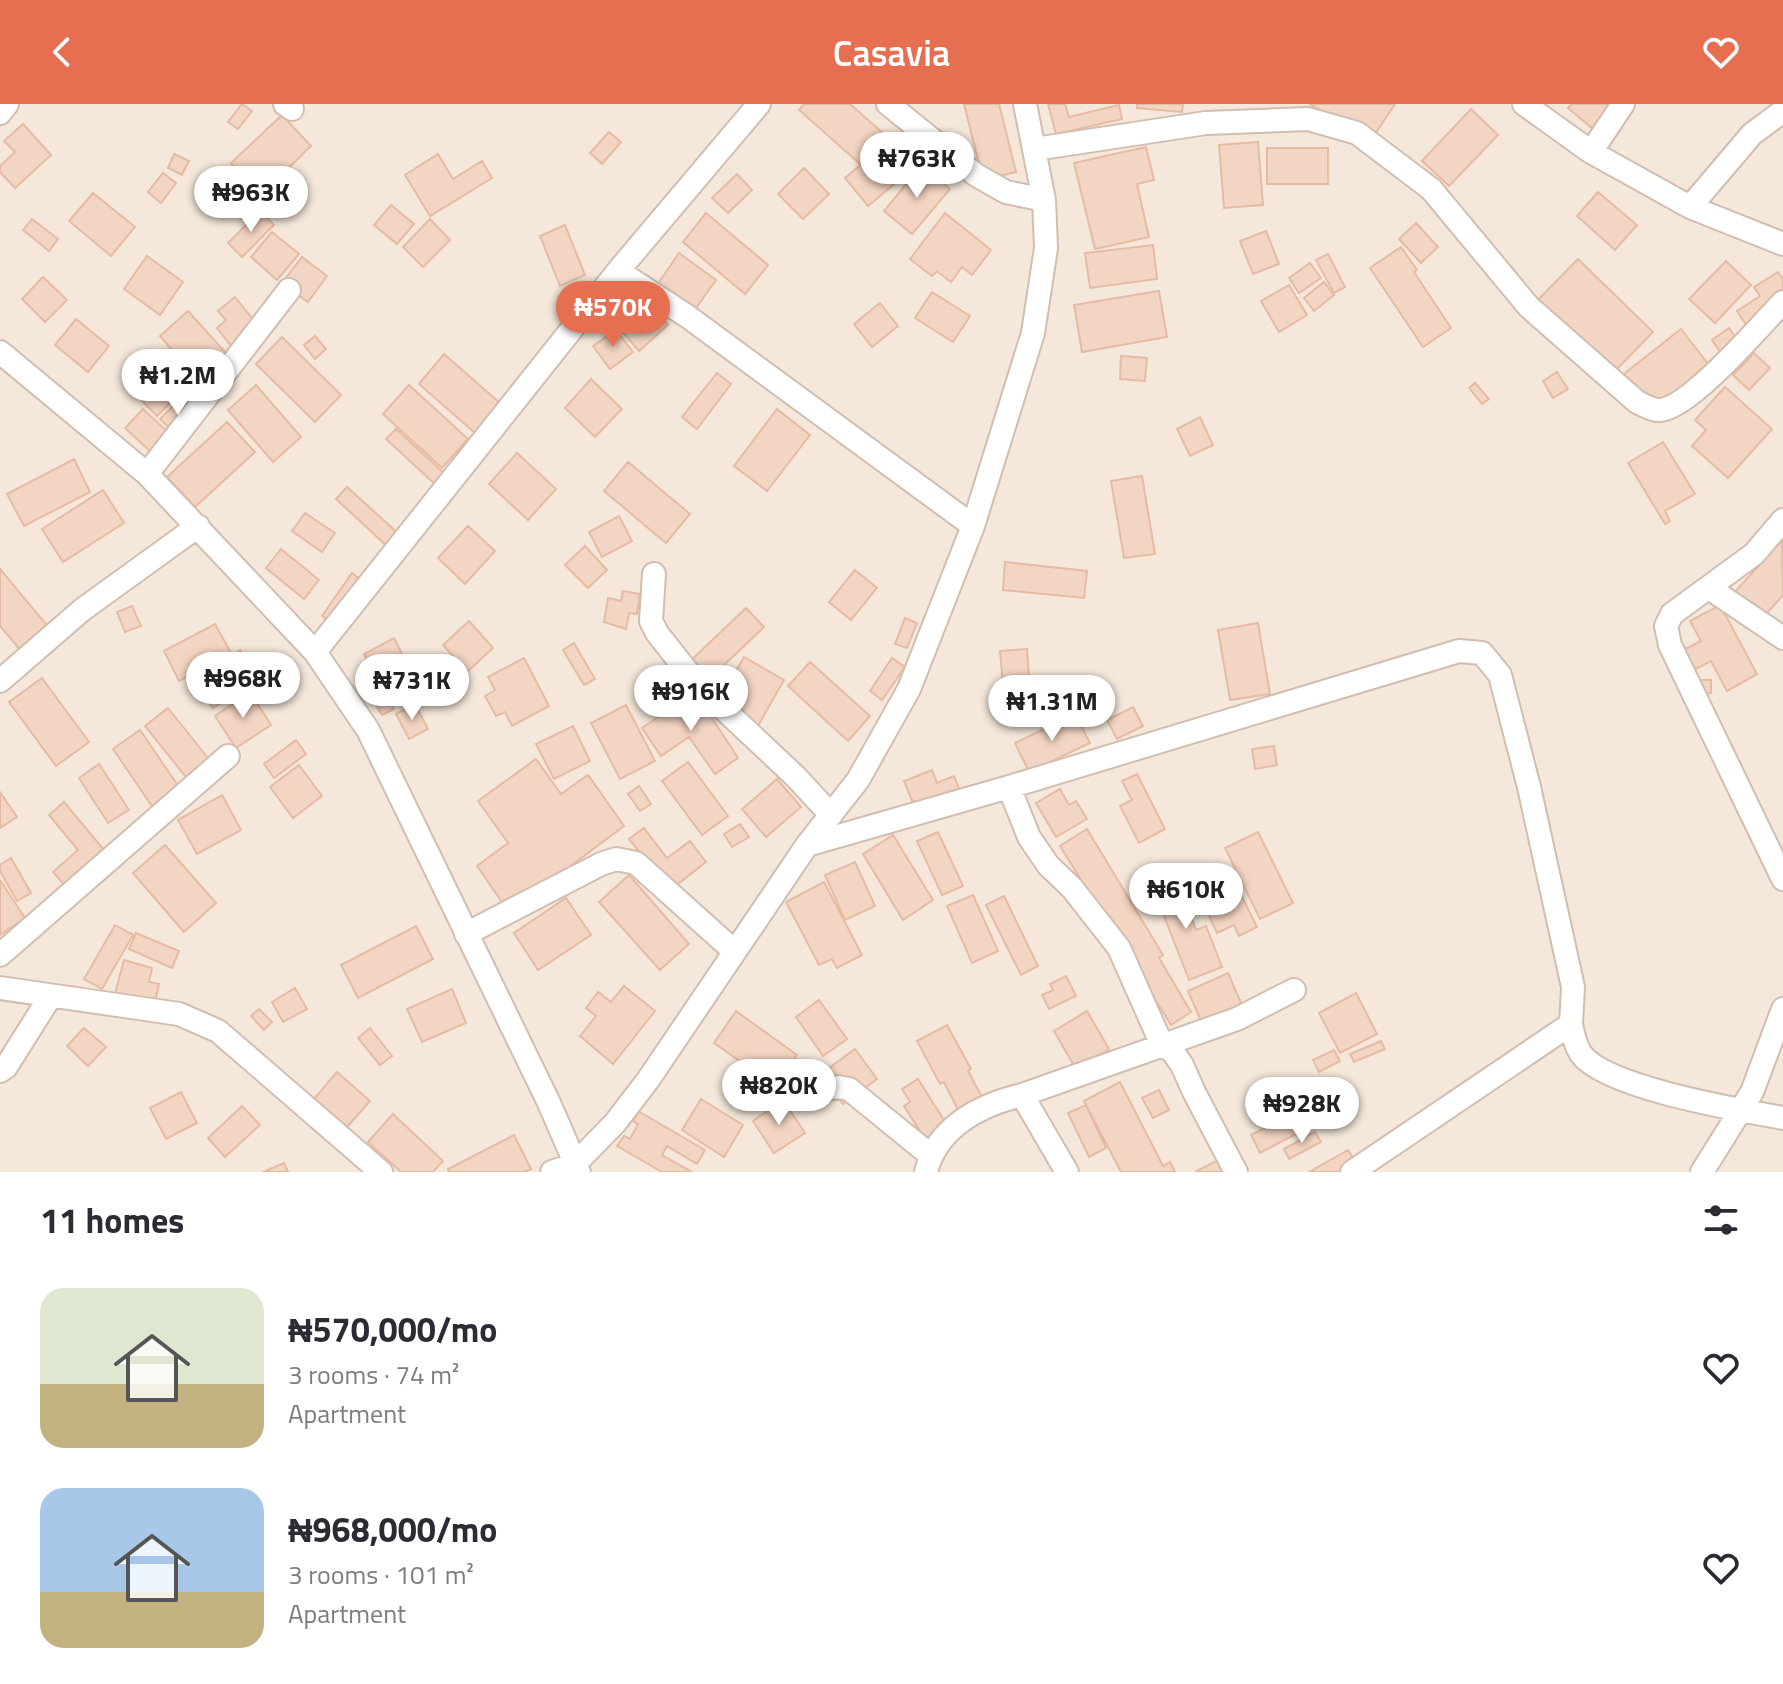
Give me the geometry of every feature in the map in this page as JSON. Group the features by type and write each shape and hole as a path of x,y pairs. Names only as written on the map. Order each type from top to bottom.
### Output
{"street":[{"path":"0,113 7,104"},
{"path":"315,652 618,271 759,104"},
{"path":"888,104 976,175 1006,192 1044,200"},
{"path":"552,1172 577,1168 648,1080 807,845 858,780 909,689 973,526 1033,333 1046,248 1044,200 1025,104"},
{"path":"1524,104 1591,152 1690,207 1783,244"},
{"path":"1591,152 1623,104"},
{"path":"1690,207 1752,134 1783,111"},
{"path":"1035,149 1206,123 1308,119 1357,133 1431,189 1529,307 1637,402 1658,411 1675,406 1696,391 1783,302"},
{"path":"618,271 687,316 973,526"},
{"path":"147,474 289,290"},
{"path":"0,352 147,474 315,652 368,730 549,1103 577,1168"},
{"path":"1783,520 1754,554 1672,614 1666,626 1670,645 1783,879"},
{"path":"0,681 82,610 198,526"},
{"path":"654,574 651,621 657,633 698,685 796,777 831,815"},
{"path":"1709,588 1783,638"},
{"path":"807,845 1459,651 1482,653 1500,675 1529,787 1573,987 1571,1024 1582,1056 1598,1068 1658,1092 1783,1118"},
{"path":"0,955 228,756"},
{"path":"1009,787 1029,837 1048,865 1072,888 1119,948 1162,1045 1173,1052 1182,1065 1236,1172"},
{"path":"466,934 616,859 636,863 734,951"},
{"path":"0,988 179,1014 218,1031 381,1172"},
{"path":"812,1091 838,1087 849,1089 928,1163 940,1141 968,1115 998,1100 1022,1095 1237,1019 1294,990"},
{"path":"0,1071 6,1067 50,997"},
{"path":"1702,1172 1752,1092 1783,1009"},
{"path":"1352,1172 1571,1024"},
{"path":"1022,1095 1067,1172"}],"shaded area":[{"path":"0,104 1783,104 1783,1172 0,1172"}],"building":[{"path":"242,104 252,111 238,129 228,122"},
{"path":"804,104 850,104 884,134 859,163 799,110"},
{"path":"964,104 999,104 1016,172 983,180"},
{"path":"1048,104 1065,104 1069,117 1119,105 1122,119 1056,134"},
{"path":"1137,104 1183,104 1182,112 1137,108"},
{"path":"1137,104 1183,104 1182,112 1137,108"},
{"path":"1310,104 1395,104 1369,143"},
{"path":"1310,104 1395,104 1369,143"},
{"path":"1572,104 1614,104 1593,129 1568,108"},
{"path":"1471,109 1498,135 1449,186 1422,161"},
{"path":"1471,109 1498,135 1449,186 1422,161"},
{"path":"282,115 311,146 243,213 216,185 234,167 231,163"},
{"path":"23,124 51,155 15,188 0,172 0,166 15,152 4,141"},
{"path":"609,132 621,142 602,164 590,153"},
{"path":"894,137 917,165 868,206 845,178"},
{"path":"1258,142 1263,205 1224,208 1219,145"},
{"path":"1258,142 1263,205 1224,208 1219,145"},
{"path":"1146,147 1154,180 1137,184 1149,237 1095,249 1074,163"},
{"path":"1267,148 1328,148 1328,184 1267,184"},
{"path":"1267,148 1328,148 1328,184 1267,184"},
{"path":"174,154 189,161 182,175 168,168"},
{"path":"438,154 453,179 482,161 492,178 430,216 405,175"},
{"path":"922,165 950,189 912,234 884,211"},
{"path":"804,168 829,194 803,219 778,194"},
{"path":"163,173 176,183 161,203 148,192"},
{"path":"737,174 752,190 728,213 712,198"},
{"path":"1598,192 1637,225 1615,250 1577,216"},
{"path":"93,193 135,227 111,256 69,221"},
{"path":"391,205 414,224 397,244 374,225"},
{"path":"260,211 274,225 242,257 228,243"},
{"path":"706,213 768,265 745,294 683,242"},
{"path":"945,213 991,250 972,275 962,267 951,282 937,271 932,276 910,259"},
{"path":"32,219 58,239 49,251 23,230"},
{"path":"430,219 450,240 423,267 403,247"},
{"path":"1416,223 1438,247 1421,263 1399,239"},
{"path":"1416,223 1438,247 1421,263 1399,239"},
{"path":"565,225 585,275 560,286 540,236"},
{"path":"1266,231 1279,264 1253,274 1240,241"},
{"path":"1266,231 1279,264 1253,274 1240,241"},
{"path":"272,232 299,254 277,280 251,257"},
{"path":"1153,245 1157,279 1090,288 1085,253"},
{"path":"1401,247 1451,328 1423,347 1370,268"},
{"path":"1401,247 1451,328 1423,347 1370,268"},
{"path":"679,253 716,280 693,312 657,285"},
{"path":"1328,254 1345,287 1334,293 1316,260"},
{"path":"1328,254 1345,287 1334,293 1316,260"},
{"path":"147,256 183,282 160,315 124,289"},
{"path":"302,257 327,276 308,302 282,283"},
{"path":"1578,259 1653,332 1614,372 1535,303"},
{"path":"1578,259 1653,332 1614,372 1535,303"},
{"path":"1726,261 1751,285 1715,323 1689,299"},
{"path":"1310,263 1321,278 1299,293 1289,278"},
{"path":"1310,263 1321,278 1299,293 1289,278"},
{"path":"1778,272 1783,279 1783,296 1750,331 1737,311 1760,296 1754,287"},
{"path":"43,277 67,300 45,322 22,299"},
{"path":"1324,282 1334,295 1314,311 1304,298"},
{"path":"1324,282 1334,295 1314,311 1304,298"},
{"path":"1289,285 1307,315 1279,332 1261,301"},
{"path":"1289,285 1307,315 1279,332 1261,301"},
{"path":"1159,291 1167,337 1082,352 1074,305"},
{"path":"932,292 970,316 953,342 915,318"},
{"path":"642,295 668,325 639,351 613,321"},
{"path":"235,297 258,326 232,347 217,328 226,320 218,311"},
{"path":"880,303 898,326 872,347 854,324"},
{"path":"188,311 234,362 205,388 160,336"},
{"path":"76,319 109,346 88,372 55,345"},
{"path":"1729,328 1738,341 1721,353 1712,340"},
{"path":"1681,329 1712,369 1655,414 1624,374"},
{"path":"616,330 633,352 610,369 593,346"},
{"path":"315,336 326,349 315,359 304,345"},
{"path":"282,337 341,395 315,422 256,364"},
{"path":"1754,353 1770,368 1749,390 1733,375"},
{"path":"444,354 500,403 475,433 419,384"},
{"path":"1121,356 1147,358 1145,381 1120,379"},
{"path":"1557,372 1568,389 1553,398 1543,381"},
{"path":"1557,372 1568,389 1553,398 1543,381"},
{"path":"717,373 731,384 697,429 682,417"},
{"path":"169,375 183,390 157,416 142,401"},
{"path":"591,379 622,409 595,437 565,408"},
{"path":"1475,383 1489,399 1482,404 1469,388"},
{"path":"1475,383 1489,399 1482,404 1469,388"},
{"path":"256,385 301,437 273,462 228,410"},
{"path":"409,385 468,439 442,468 383,414"},
{"path":"1725,387 1772,429 1728,478 1692,446 1706,430 1695,420"},
{"path":"179,400 195,416 176,434 160,419"},
{"path":"143,409 170,434 152,453 125,428"},
{"path":"777,409 810,435 767,491 734,466"},
{"path":"1200,417 1213,445 1190,456 1177,429"},
{"path":"227,422 255,452 195,507 167,477"},
{"path":"396,429 446,475 437,486 386,439"},
{"path":"1663,442 1695,494 1665,511 1670,521 1665,524 1628,463"},
{"path":"517,453 556,489 528,520 489,484"},
{"path":"74,459 90,492 24,526 7,494"},
{"path":"628,462 690,514 666,543 604,491"},
{"path":"1142,476 1155,554 1124,558 1111,481"},
{"path":"347,487 400,535 389,548 336,499"},
{"path":"103,490 124,523 63,562 42,529"},
{"path":"305,513 335,533 322,552 292,531"},
{"path":"619,516 632,541 602,557 589,532"},
{"path":"468,526 495,551 465,584 438,558"},
{"path":"1782,540 1783,595 1761,620 1733,594"},
{"path":"585,546 607,570 588,588 565,565"},
{"path":"281,549 319,580 304,599 266,568"},
{"path":"1005,562 1087,571 1084,598 1003,590"},
{"path":"0,569 50,629 22,652 0,626"},
{"path":"855,570 877,588 851,620 829,602"},
{"path":"352,573 366,584 335,626 322,616"},
{"path":"623,591 640,594 637,614 629,613 626,629 604,622 608,598 621,601"},
{"path":"1720,605 1757,674 1727,691 1711,661 1694,670 1683,650 1701,641 1690,621"},
{"path":"132,606 141,626 125,632 117,612"},
{"path":"746,608 764,627 703,685 685,666"},
{"path":"905,618 917,623 907,648 895,644"},
{"path":"469,621 493,648 467,672 443,645"},
{"path":"1258,623 1270,694 1230,700 1218,630"},
{"path":"215,624 231,653 179,681 164,651"},
{"path":"394,638 403,656 373,671 364,654"},
{"path":"574,643 595,679 584,685 563,650"},
{"path":"1027,649 1031,705 1005,707 1000,651"},
{"path":"240,650 255,672 243,680 247,685 213,708 194,679"},
{"path":"744,657 784,680 755,731 718,702"},
{"path":"524,658 549,706 512,726 505,712 496,716 485,696 495,690 488,677"},
{"path":"892,658 905,667 882,700 870,691"},
{"path":"810,662 870,716 848,741 788,686"},
{"path":"42,678 89,742 56,766 9,702"},
{"path":"1699,680 1711,680 1711,693 1699,694"},
{"path":"380,683 394,709 382,715 368,690"},
{"path":"250,692 271,725 236,748 215,716"},
{"path":"695,692 738,758 715,774 689,737 661,756 642,728"},
{"path":"415,704 428,729 409,739 396,714"},
{"path":"626,705 655,761 620,779 591,723"},
{"path":"1133,707 1143,726 1117,739 1107,720"},
{"path":"168,708 212,763 189,781 145,726"},
{"path":"1075,714 1090,743 1029,772 1015,743"},
{"path":"573,726 590,761 554,779 536,744"},
{"path":"140,730 183,793 156,812 113,749"},
{"path":"296,740 306,754 274,778 264,764"},
{"path":"1274,746 1277,765 1255,769 1252,749"},
{"path":"536,759 561,794 588,775 624,826 509,912 477,866 508,843 478,801"},
{"path":"688,762 728,816 702,835 662,781"},
{"path":"99,764 129,810 108,823 79,778"},
{"path":"299,765 322,796 293,818 270,787"},
{"path":"932,770 937,783 954,776 962,796 917,813 904,781"},
{"path":"1137,774 1165,829 1139,843 1120,806 1132,800 1122,781"},
{"path":"777,779 801,807 766,837 742,809"},
{"path":"639,786 651,804 640,811 628,794"},
{"path":"1060,789 1069,805 1076,801 1087,819 1056,837 1036,803"},
{"path":"0,792 17,817 0,828"},
{"path":"222,795 241,830 197,854 178,820"},
{"path":"64,802 109,856 69,890 53,872 78,850 49,815"},
{"path":"740,824 749,837 732,847 724,834"},
{"path":"644,828 667,858 690,841 706,862 670,890 629,839"},
{"path":"1087,829 1163,955 1159,958 1191,1012 1171,1025 1060,846"},
{"path":"938,832 963,886 942,895 917,841"},
{"path":"1258,832 1293,903 1260,919 1225,848"},
{"path":"893,835 933,900 903,920 863,854"},
{"path":"165,845 216,903 184,932 133,873"},
{"path":"11,858 31,893 17,901 0,871 0,865"},
{"path":"855,862 875,906 845,920 825,875"},
{"path":"1215,869 1221,881 1232,876 1257,927 1239,936 1234,925 1217,933 1201,899 1195,902 1186,884"},
{"path":"1169,873 1185,913 1189,911 1196,930 1206,926 1222,967 1189,980 1150,880"},
{"path":"629,875 689,944 660,970 599,902"},
{"path":"0,880 25,918 0,935"},
{"path":"824,882 862,955 837,968 832,959 819,965 786,902"},
{"path":"973,895 998,951 972,963 947,906"},
{"path":"1004,896 1038,966 1021,975 986,905"},
{"path":"566,898 591,935 538,970 514,933"},
{"path":"115,925 133,935 102,989 84,979"},
{"path":"416,926 433,959 358,998 341,965"},
{"path":"136,933 179,951 172,968 129,949"},
{"path":"124,960 152,968 149,982 159,984 153,1011 113,1001"},
{"path":"1228,973 1245,1012 1205,1030 1188,991"},
{"path":"1066,976 1076,996 1049,1009 1042,995 1053,990 1050,984"},
{"path":"624,986 655,1011 613,1064 580,1036 596,1016 586,1008 598,992 611,1002"},
{"path":"295,988 307,1009 283,1022 272,1002"},
{"path":"452,989 466,1023 422,1042 407,1009"},
{"path":"1356,993 1377,1034 1340,1053 1319,1013"},
{"path":"819,1000 847,1039 823,1056 796,1017"},
{"path":"259,1009 272,1022 264,1030 251,1016"},
{"path":"736,1011 797,1055 775,1086 714,1043"},
{"path":"1087,1011 1109,1049 1076,1069 1054,1031"},
{"path":"947,1025 982,1097 958,1110 917,1041"},
{"path":"84,1028 106,1047 88,1066 67,1046"},
{"path":"370,1028 392,1056 380,1065 358,1038"},
{"path":"1381,1041 1385,1049 1354,1062 1350,1054"},
{"path":"855,1049 877,1079 843,1104 821,1074"},
{"path":"1334,1050 1340,1061 1319,1072 1313,1060"},
{"path":"337,1072 370,1101 347,1127 314,1099"},
{"path":"918,1079 947,1125 925,1139 904,1106 910,1102 902,1089"},
{"path":"1120,1082 1163,1166 1170,1162 1175,1172 1121,1172 1084,1101"},
{"path":"1159,1090 1169,1110 1153,1118 1142,1098"},
{"path":"181,1092 197,1123 166,1139 150,1108"},
{"path":"701,1099 743,1125 724,1157 682,1130"},
{"path":"783,1100 805,1133 774,1153 753,1121"},
{"path":"1086,1105 1106,1148 1089,1157 1068,1113"},
{"path":"242,1106 260,1125 225,1157 208,1138"},
{"path":"1306,1107 1315,1124 1260,1153 1251,1135"},
{"path":"638,1111 705,1150 697,1164 667,1146 662,1155 692,1172 662,1172 617,1146 624,1136 630,1139 638,1124 633,1121"},
{"path":"393,1114 443,1161 433,1172 401,1172 368,1142"},
{"path":"1315,1132 1321,1142 1289,1159 1284,1149"},
{"path":"514,1135 531,1169 524,1172 449,1172 448,1169"},
{"path":"1348,1150 1357,1165 1344,1172 1309,1172"},
{"path":"1220,1159 1227,1172 1195,1172"},
{"path":"284,1163 288,1172 263,1172"}]}
